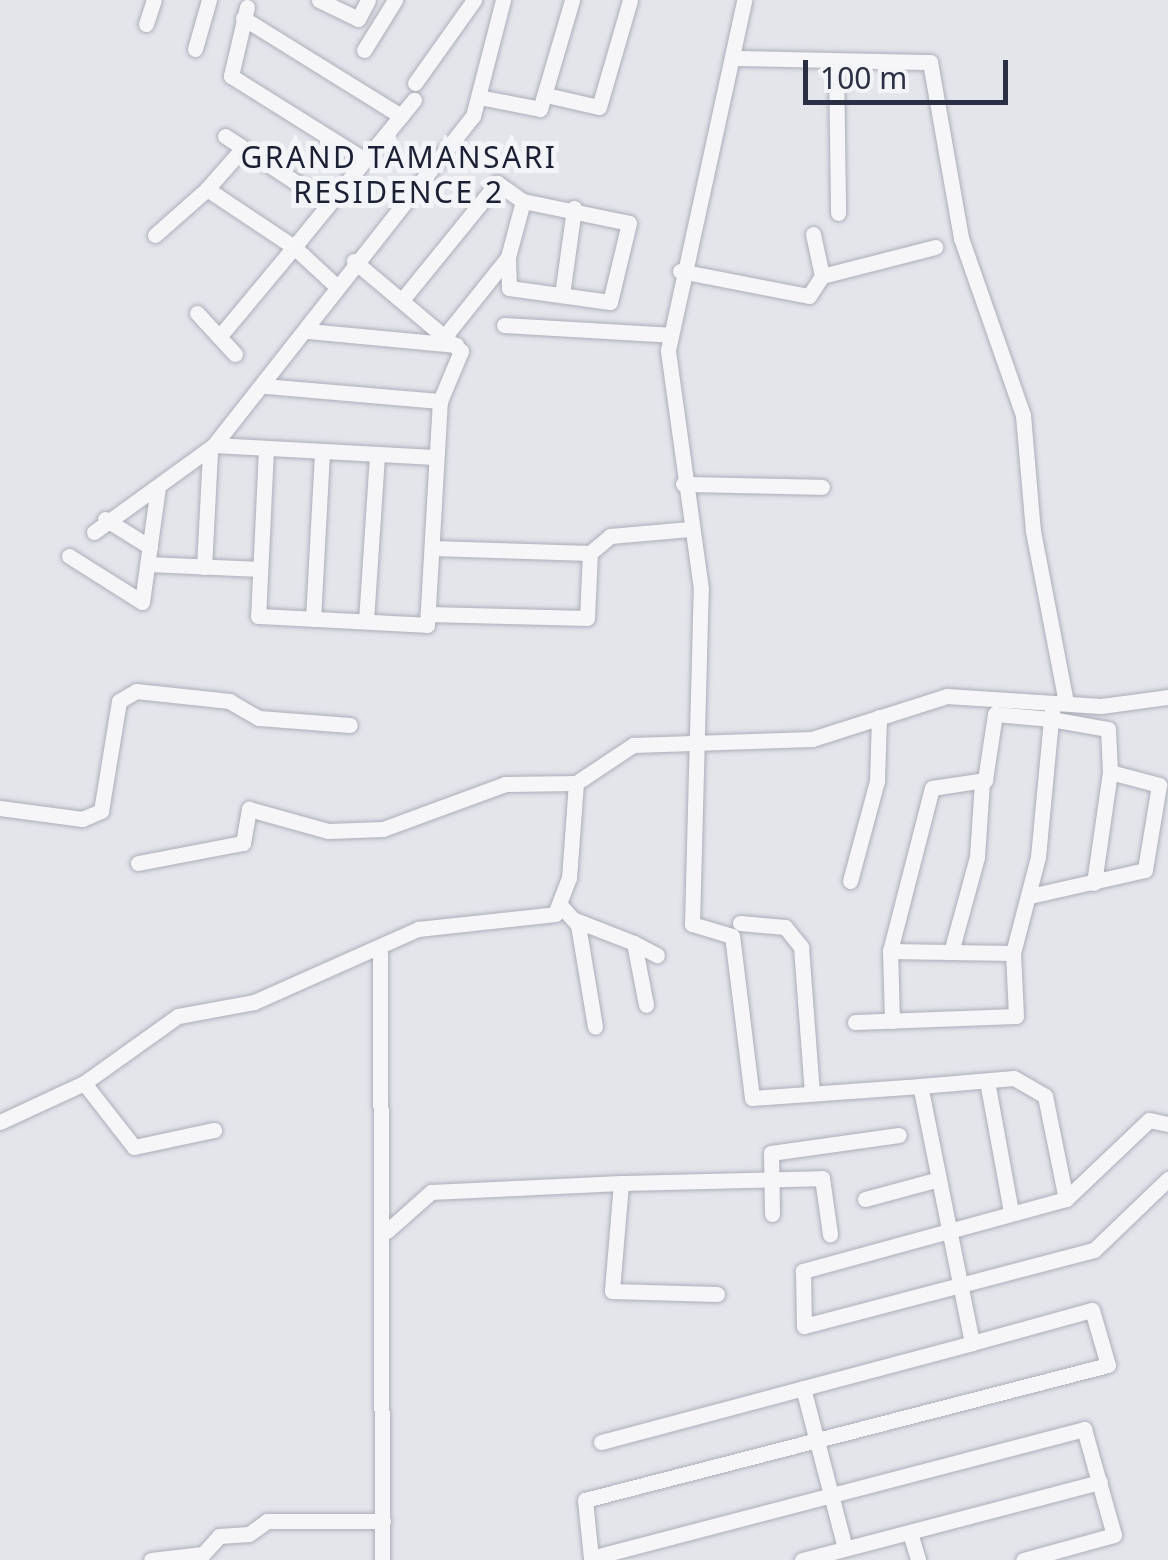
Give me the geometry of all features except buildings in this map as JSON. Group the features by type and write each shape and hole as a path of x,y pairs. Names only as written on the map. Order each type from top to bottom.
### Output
{"street":[{"path":"146,24 154,0"},
{"path":"195,48 209,0"},
{"path":"319,0 358,19 368,0"},
{"path":"364,50 395,0"},
{"path":"150,547 99,525 212,448 308,331 334,284 479,97 501,7 474,0 415,83"},
{"path":"479,97 535,110 546,95 572,0"},
{"path":"546,95 599,107 630,0"},
{"path":"744,0 735,58 680,272 670,334 683,484 702,589 692,924 732,936 752,1098 1014,1078 1045,1096 1066,1199"},
{"path":"366,160 231,76 245,13 401,116"},
{"path":"735,58 930,62 958,224 1023,415 1032,531 1060,702 1052,720 1030,896 1013,953 1016,1016 855,1022"},
{"path":"836,62 838,213"},
{"path":"219,337 414,100"},
{"path":"225,136 329,204"},
{"path":"156,236 207,189 243,148"},
{"path":"402,300 497,183 523,201 574,208 629,223 614,300 509,288 508,257 523,201"},
{"path":"207,189 294,248 334,284"},
{"path":"562,295 574,208"},
{"path":"680,272 794,296 820,290 822,276 813,234"},
{"path":"822,276 935,248"},
{"path":"450,340 508,257"},
{"path":"266,449 258,616 428,624 440,401 462,359 450,340 354,261"},
{"path":"197,313 234,354"},
{"path":"504,325 670,334"},
{"path":"308,331 450,340"},
{"path":"265,386 440,401"},
{"path":"212,448 434,457"},
{"path":"204,567 212,448"},
{"path":"313,619 322,452"},
{"path":"366,621 377,454"},
{"path":"683,484 822,487"},
{"path":"68,556 142,602 158,487"},
{"path":"432,548 590,553 610,536 690,529"},
{"path":"428,614 587,618 590,553"},
{"path":"148,564 260,569"},
{"path":"0,808 82,819 102,812 119,701 136,691 228,701 259,718 350,725"},
{"path":"138,862 243,844 249,808 328,831 383,828 505,784 576,783 614,752 699,737 812,739 947,696 1060,702 1168,697"},
{"path":"952,952 977,856 982,782 994,715 1108,729 1110,772 1094,883"},
{"path":"850,881 877,781 879,717"},
{"path":"1030,896 1145,870 1160,790 1156,781 1110,772"},
{"path":"892,1021 890,951 932,788 982,782"},
{"path":"561,906 576,783"},
{"path":"561,906 575,920 657,954"},
{"path":"0,1122 84,1083 178,1016 254,1002 380,953 418,930 543,917 561,906"},
{"path":"575,920 595,1026"},
{"path":"740,923 784,927 801,946 812,1094"},
{"path":"634,943 646,1005"},
{"path":"890,951 1013,953"},
{"path":"380,953 387,1231 382,1560"},
{"path":"987,1080 1012,1212"},
{"path":"84,1083 134,1147 214,1130"},
{"path":"920,1086 936,1180 972,1342"},
{"path":"1168,1124 1149,1120 1066,1199 804,1271 804,1326 1110,1243 1168,1180"},
{"path":"772,1214 770,1181 774,1152 899,1135"},
{"path":"387,1231 432,1192 620,1183 824,1180 830,1234"},
{"path":"865,1199 936,1180"},
{"path":"620,1183 612,1291 717,1294"},
{"path":"601,1442 1092,1310 1108,1366 584,1500 590,1558 1084,1429 1114,1536 1023,1560"},
{"path":"803,1388 846,1548"},
{"path":"802,1560 829,1557 846,1548 1100,1482"},
{"path":"151,1560 203,1554 218,1536 249,1534 266,1521 383,1521"},
{"path":"910,1532 918,1560"}],"district":[{"name":"GRAND TAMANSARI RESIDENCE 2","path":"399,174"}]}
